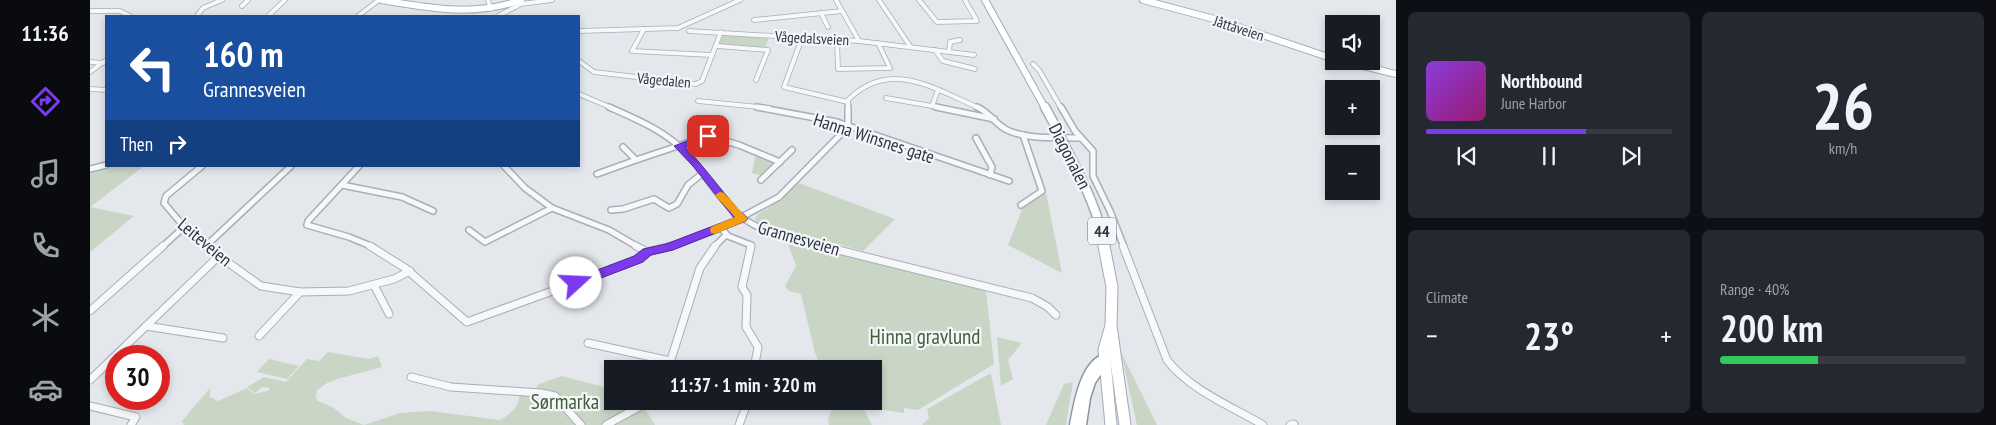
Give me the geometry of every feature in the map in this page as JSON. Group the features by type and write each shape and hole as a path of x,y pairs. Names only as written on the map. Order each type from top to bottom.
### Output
{"highway":[{"path":"1078,425 1082,395 1092,372 1104,360"}],"main road":[{"path":"380,0 480,12 521,0"},
{"name":"Diagonalen","path":"985,0 1058,131 1092,200 1100,222 1112,287 1111,326 1125,425"},
{"name":"Jåttåveien","path":"1143,0 1231,24 1325,56"},
{"path":"1380,70 1396,74"},
{"name":"Diagonalen","path":"1111,326 1104,350 1111,425"}],"street":[{"path":"198,15 202,8 222,0"},
{"path":"242,6 248,0"},
{"path":"268,15 285,0"},
{"path":"359,15 380,0"},
{"path":"404,4 412,0"},
{"path":"488,0 491,9"},
{"path":"500,15 529,1 552,0"},
{"path":"580,31 678,28 740,0"},
{"path":"836,0 859,41"},
{"path":"879,0 910,46"},
{"path":"918,0 937,22 977,21 965,0"},
{"path":"90,11 120,11 126,12 129,15"},
{"path":"754,20 842,11"},
{"path":"821,13 828,28"},
{"path":"644,29 632,51 712,56"},
{"name":"Vågedalsveien","path":"690,31 859,41 974,55"},
{"name":"Vågedalen","path":"580,62 594,72 696,84 702,81 717,46 720,32"},
{"path":"802,38 784,87 848,102"},
{"path":"837,40 838,69 890,68 878,43"},
{"path":"949,52 950,42 960,40"},
{"path":"717,46 768,50 756,80"},
{"name":"Vågedalsveien","path":"935,50 943,61 974,69"},
{"path":"90,62 105,62"},
{"path":"90,72 105,62"},
{"path":"1033,64 1039,70 1081,138 1093,151 1093,176 1110,211 1167,360 1174,369 1192,384 1263,425"},
{"path":"358,167 308,221 307,226 362,242 410,271 467,322 624,265 639,259 647,252 660,250 742,219 779,197 848,126 848,102 859,90 876,82 888,79 915,80 986,111 1004,129 1023,135 1081,138"},
{"path":"90,89 105,90"},
{"path":"932,106 938,90"},
{"name":"Grannesveien","path":"580,94 662,133 679,146 703,172 730,207 742,219 756,227 783,236 982,284 1032,298 1048,307 1056,315"},
{"path":"886,98 994,118"},
{"name":"Hanna Winsnes gate","path":"698,101 768,108 848,126 1009,181"},
{"path":"1021,206 1042,191 1023,135"},
{"path":"597,174 705,136 714,136 780,162"},
{"path":"976,138 992,167 990,175"},
{"path":"623,147 636,160"},
{"path":"761,180 792,150"},
{"path":"90,169 105,165"},
{"name":"Leiteveien","path":"201,167 164,199 164,203 183,228 262,286 300,292 349,291 394,279 410,271"},
{"path":"206,246 290,167"},
{"path":"505,167 526,188 552,208 609,230 647,252"},
{"path":"611,210 623,209 654,199 669,208 677,204 688,185 703,172"},
{"path":"342,185 402,197 433,210"},
{"path":"469,230 485,242 552,208"},
{"path":"90,311 183,228"},
{"path":"721,228 726,235 751,245 742,287 747,294 746,327 758,347 756,360"},
{"path":"671,360 700,268 719,240 726,235"},
{"path":"90,380 219,256"},
{"path":"374,285 389,314"},
{"path":"259,336 300,292"},
{"path":"146,326 223,338"},
{"path":"588,343 651,360"},
{"path":"411,377 433,384 452,387 540,393 555,396 581,425"},
{"path":"90,406 136,417 131,425"},
{"path":"606,425 634,410"},
{"path":"739,425 745,410"}],"green space":[{"path":"723,34 769,37 765,49 719,44"},
{"path":"761,156 774,162 762,176 752,173 755,157"},
{"path":"105,167 143,167 90,207 90,171"},
{"path":"799,183 895,219 863,251 757,223 755,218 757,215 777,202"},
{"path":"1046,193 1062,273 1008,245 1023,207"},
{"path":"90,207 134,216 90,252"},
{"name":"Hinna gravlund","path":"788,244 808,249 812,247 932,277 935,276 986,291 994,364 918,410 904,408 904,413 882,410 882,360 818,360 801,294 789,291 785,286 796,266"},
{"path":"997,337 1022,343 1008,360 1013,379 1001,386"},
{"path":"328,352 369,359 378,356 382,367 337,379 317,390 316,397 318,401 334,408 346,418 364,425 184,425 182,421 210,388 210,397 218,401 247,388 254,394 268,391 270,388 262,387 255,393 247,387 264,377 286,382 307,359 319,361"},
{"path":"1121,352 1157,425 1137,425"},
{"path":"269,359 299,366 287,379 257,372"},
{"path":"991,374 1001,425 922,425 929,418 927,409"},
{"name":"Sørmarka","path":"562,376 604,387 604,410 646,410 655,425 364,425 400,413 430,411 500,420 514,409 520,393 533,394 539,384"},
{"path":"1073,382 1066,425 1046,425 1064,384"},
{"name":"Hinna gravlund","path":"832,410 864,410 872,425 829,425 828,419"}],"slow traffic":[{"path":"715,230 742,219 720,195"}],"route":[{"path":"576,283 639,259 647,252 660,250 742,219 697,164 679,146 708,136"}]}
